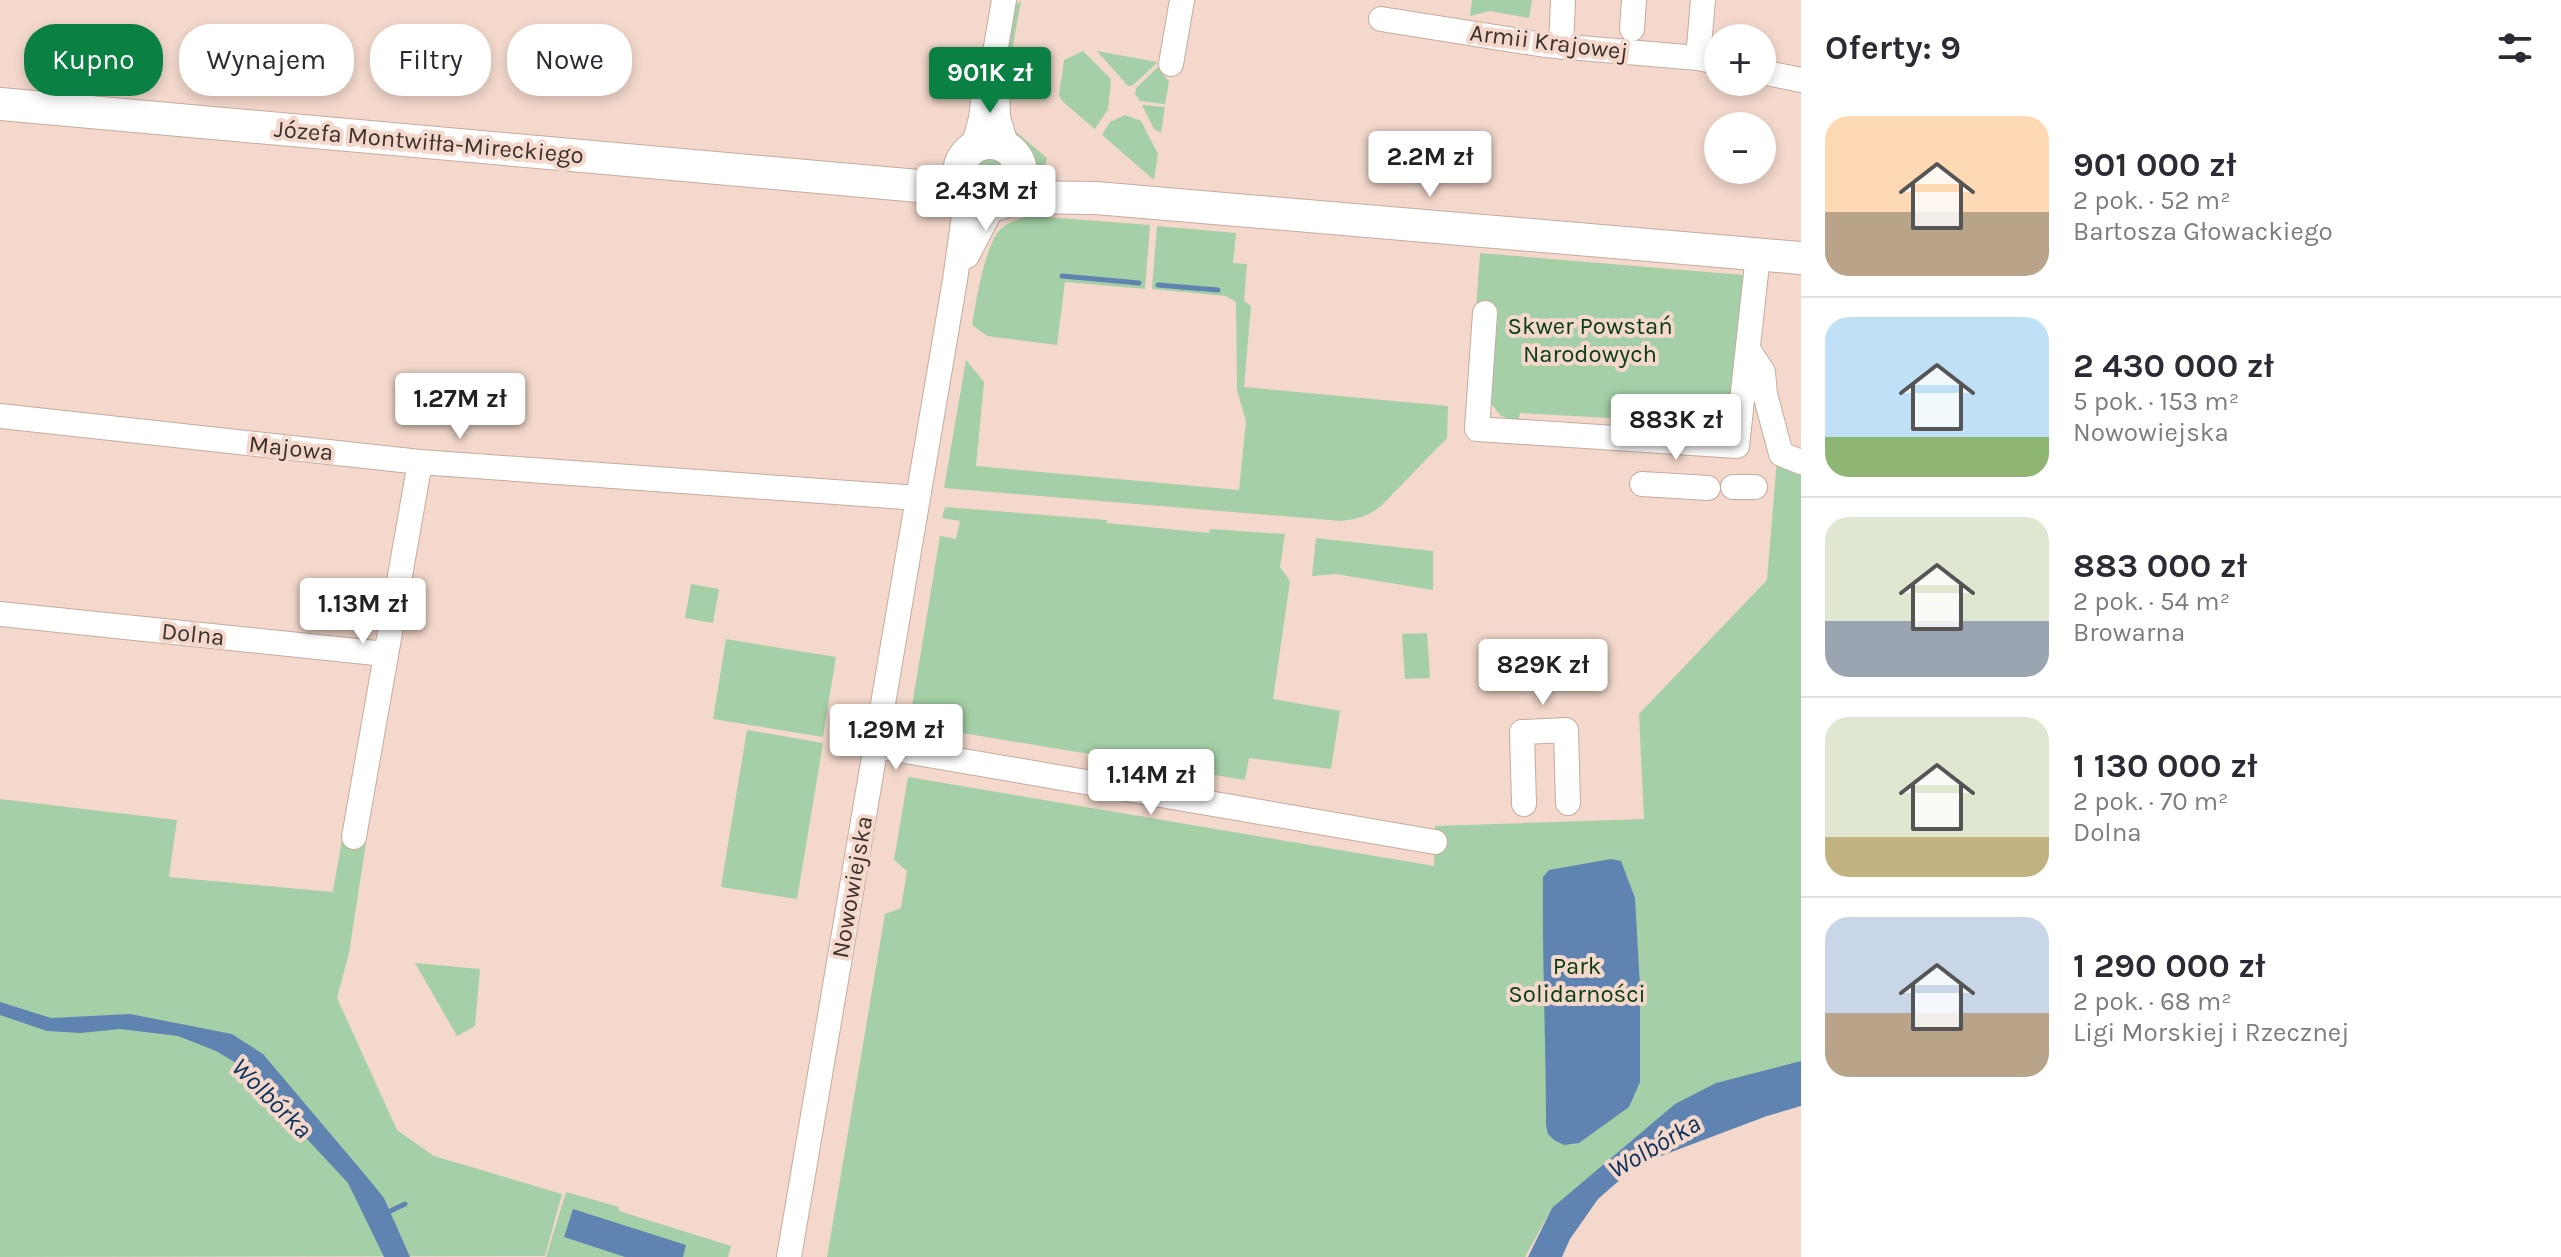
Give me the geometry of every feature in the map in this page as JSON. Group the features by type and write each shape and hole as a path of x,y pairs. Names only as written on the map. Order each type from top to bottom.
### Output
{"main road":[{"name":"Józefa Montwiłła-Mireckiego","path":"0,104 858,179 900,186 978,183"},
{"path":"978,183 986,143 1014,157 1045,180 1096,198"},
{"path":"978,183 1020,183 1014,157"},
{"path":"978,183 1096,198 1801,258"}],"street":[{"path":"1004,0 993,64 998,117 1014,157"},
{"path":"1171,64 1182,0"},
{"path":"1561,47 1563,0"},
{"path":"1632,29 1634,0"},
{"path":"1703,0 1705,24"},
{"name":"Armii Krajowej","path":"1381,19 1561,47 1704,60"},
{"name":"Nowowiejska","path":"789,1257 955,280 978,183 978,135 986,78 993,64"},
{"path":"1776,75 1801,80"},
{"path":"1485,313 1477,429 1737,446 1758,255"},
{"path":"1748,349 1763,372 1765,394 1781,454 1801,462"},
{"name":"Majowa","path":"0,416 420,462 918,498"},
{"path":"354,837 420,462"},
{"path":"1642,484 1708,488"},
{"name":"Dolna","path":"0,614 385,654"},
{"path":"1524,804 1522,732 1566,730 1568,803"},
{"path":"876,746 1435,842"}],"green space":[{"path":"1472,0 1532,0 1529,18 1490,11 1470,16"},
{"path":"1021,1 1003,100 1002,71 1013,6"},
{"path":"1083,51 1111,79 1108,109 1095,129 1059,95 1064,60"},
{"path":"1097,51 1157,62 1157,63 1128,86"},
{"path":"1158,67 1169,82 1165,104 1140,101 1135,94 1136,88"},
{"path":"1142,105 1165,107 1161,133 1154,129"},
{"path":"1125,115 1141,121 1158,154 1154,180 1102,135 1110,122"},
{"path":"1008,125 1047,158 1043,174 1021,153"},
{"path":"990,155 1003,161 1009,174 1003,187 990,193 977,187 971,174 977,161"},
{"path":"1033,216 1150,225 1145,289 1065,282 1057,345 987,336 972,325 991,245 1003,227"},
{"path":"1157,226 1236,233 1233,263 1247,264 1244,301 1251,306 1244,387 1448,406 1447,438 1377,509 1341,521 944,488 966,360 984,382 976,466 1239,490 1246,421 1237,390 1236,302 1226,296 1152,289"},
{"name":"Skwer Powstań Narodowych","path":"1480,253 1743,275 1742,286 1746,287 1735,405 1682,402 1680,422 1520,413 1518,424 1500,415 1486,397 1476,309"},
{"name":"Park Solidarności","path":"1801,450 1801,1063 1552,1208 1525,1257 827,1257 885,914 901,908 907,871 894,860 908,777 1434,866 1435,826 1644,819 1639,714 1767,580 1777,459"},
{"path":"945,507 1107,520 1107,523 1209,533 1210,529 1285,534 1280,567 1290,581 1273,699 1340,711 1331,769 1249,758 1245,780 909,724 940,536 956,539 960,521 942,518"},
{"path":"1316,538 1433,551 1433,590 1335,574 1312,576"},
{"path":"691,584 719,589 713,623 685,618"},
{"path":"1427,633 1430,678 1405,679 1402,634"},
{"path":"726,639 836,657 823,737 713,719"},
{"path":"747,730 823,743 797,899 721,887"},
{"path":"0,799 177,820 169,877 333,892 342,839 366,843 349,953 337,998 397,1130 434,1156 562,1194 545,1256 0,1257"},
{"path":"415,963 480,969 475,1026 457,1036"},
{"path":"566,1192 731,1246 728,1257 546,1257"}],"water":[{"path":"1611,859 1621,861 1635,898 1640,986 1640,1082 1629,1107 1579,1143 1564,1145 1548,1134 1546,1126 1543,877 1549,870"},
{"name":"Wolbórka","path":"0,1002 51,1018 130,1014 232,1034 263,1054 384,1198 410,1257 384,1257 348,1183 236,1063 216,1051 178,1036 120,1029 81,1033 47,1031 0,1015"},
{"name":"Wolbórka","path":"1801,1061 1801,1106 1637,1165 1598,1199 1570,1239 1562,1257 1528,1257 1552,1208 1675,1104 1716,1083"},
{"path":"573,1209 686,1245 683,1257 625,1257 564,1237"}],"waterway":[{"path":"1062,276 1139,283"},
{"path":"1158,285 1218,290"},
{"path":"384,1214 405,1204"}]}
